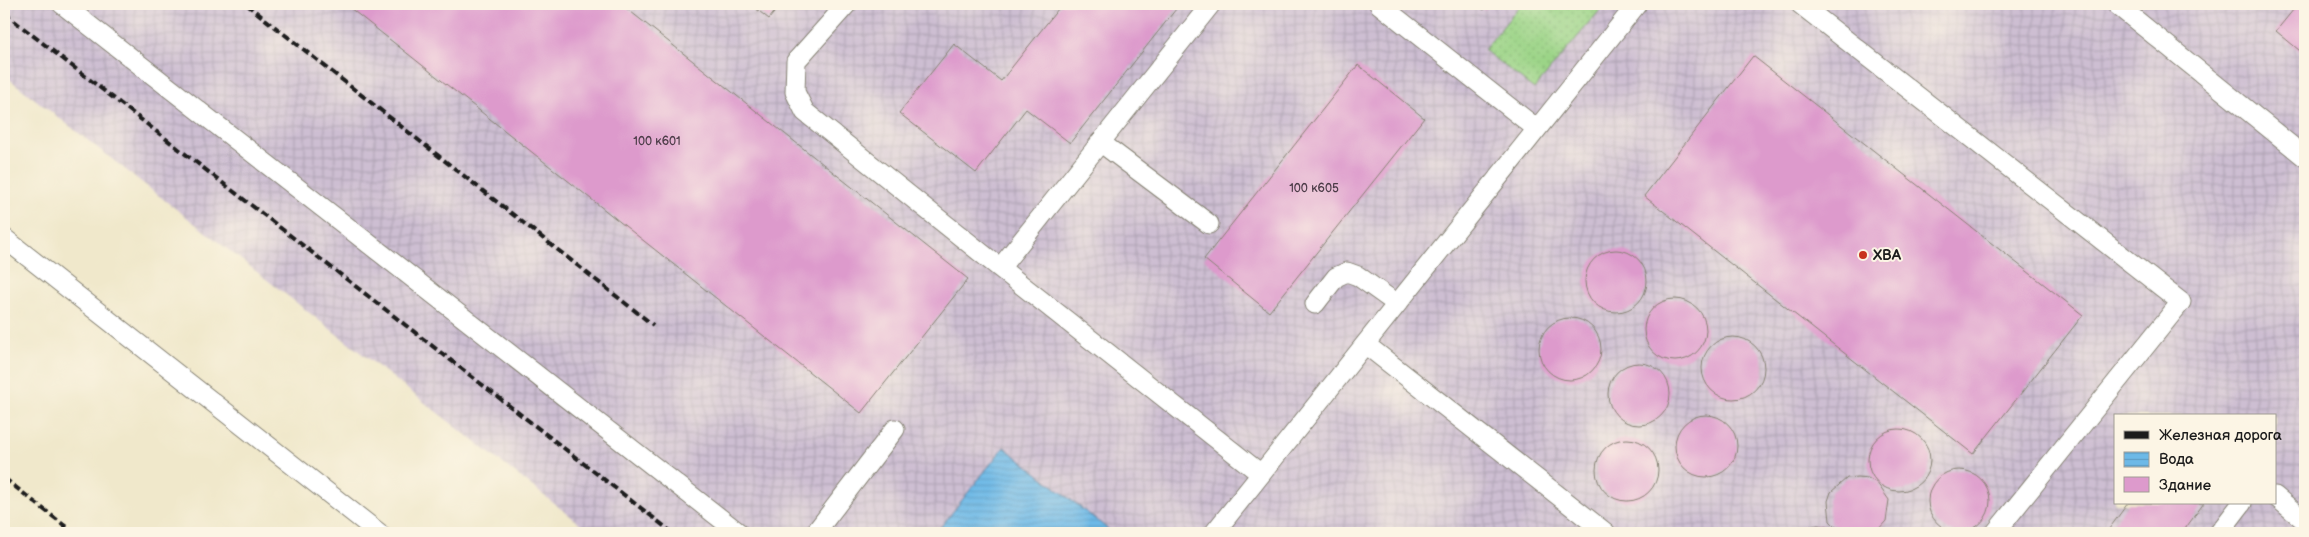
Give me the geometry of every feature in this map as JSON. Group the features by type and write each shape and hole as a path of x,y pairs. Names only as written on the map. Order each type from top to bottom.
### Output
{"lane":[{"path":"62,4 739,533"},
{"path":"847,4 796,62 795,92 805,112 1261,474"},
{"path":"1000,268 1211,4"},
{"path":"1379,4 1537,129"},
{"path":"1214,533 1637,4"},
{"path":"1800,4 2181,302 1995,533"},
{"path":"2116,4 2305,157"},
{"path":"1100,142 1208,224"},
{"path":"4,238 378,533"},
{"path":"1315,304 1336,277 1347,272 1358,276 1397,304"},
{"path":"1366,344 1606,533"},
{"path":"815,533 895,429"},
{"path":"2276,497 2305,521"},
{"path":"2218,533 2241,504"}],"shaded area":[{"path":"4,4 2305,4 2305,533 592,533 4,75"}],"green space":[{"path":"1521,4 1605,4 1534,89 1484,50"}],"water":[{"path":"1004,447 1113,533 936,533"}],"building":[{"path":"345,4 621,4 968,279 861,413"},
{"path":"750,4 781,4 769,19"},
{"path":"1062,4 1180,4 1070,143 1026,109 976,173 899,113 954,44 1001,81"},
{"path":"1476,4 1490,4 1484,10"},
{"path":"2298,4 2305,4 2305,55 2276,31"},
{"name":"ХВА","path":"1753,56 2083,315 1973,454 1644,196"},
{"path":"1358,65 1424,118 1269,312 1204,259"},
{"path":"1616,250 1633,255 1638,259 1642,264 1647,281 1642,298 1638,303 1633,307 1616,312 1599,307 1594,303 1590,298 1585,281 1590,264 1594,259 1599,255"},
{"path":"1675,299 1692,304 1697,308 1701,313 1706,330 1701,347 1697,352 1692,356 1675,361 1658,356 1653,352 1649,347 1644,330 1649,313 1653,308 1658,304"},
{"path":"1570,318 1587,323 1592,327 1596,332 1601,349 1596,366 1592,371 1587,375 1570,380 1553,375 1548,371 1544,366 1539,349 1544,332 1548,327 1553,323"},
{"path":"1733,337 1750,342 1755,346 1759,351 1764,368 1759,385 1755,390 1750,394 1733,399 1716,394 1711,390 1707,385 1702,368 1707,351 1711,346 1716,342"},
{"path":"1639,363 1656,368 1661,372 1665,377 1670,394 1665,411 1661,416 1656,420 1639,425 1622,420 1617,416 1613,411 1608,394 1613,377 1617,372 1622,368"},
{"path":"1706,415 1723,420 1728,424 1732,429 1737,446 1732,463 1728,468 1723,472 1706,477 1689,472 1684,468 1680,463 1675,446 1680,429 1684,424 1689,420"},
{"path":"1899,429 1916,434 1921,438 1925,443 1930,460 1925,477 1921,482 1916,486 1899,491 1882,486 1877,482 1873,477 1868,460 1873,443 1877,438 1882,434"},
{"path":"1627,439 1644,444 1649,448 1653,453 1658,470 1653,487 1649,492 1644,496 1627,501 1610,496 1605,492 1601,487 1596,470 1601,453 1605,448 1610,444"},
{"path":"1959,470 1976,475 1981,479 1985,484 1990,501 1985,518 1981,523 1976,527 1959,532 1942,527 1937,523 1933,518 1928,501 1933,484 1937,479 1942,475"},
{"path":"1847,478 1868,478 1877,483 1889,500 1886,521 1875,533 1842,533 1830,521 1828,501 1831,492"},
{"path":"2127,504 2203,504 2182,533 2106,533"},
{"path":"1818,525 1828,527 1840,533 1798,533 1808,527"}],"railway":[{"path":"246,4 653,325"},
{"path":"4,13 673,533"},
{"path":"4,478 74,533"}],"place":[{"name":"ХВА","path":"1863,255"}]}
